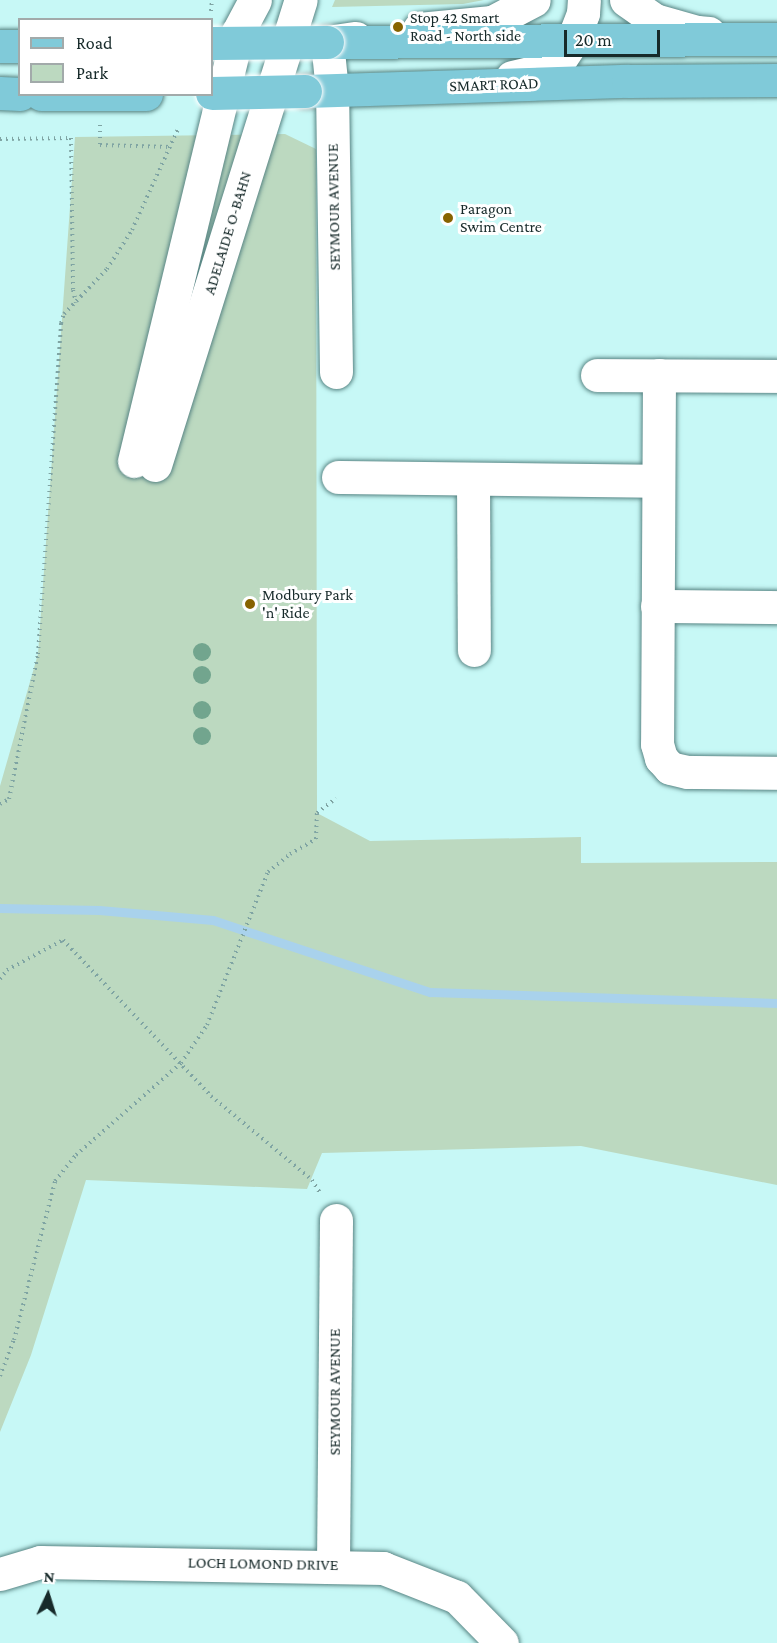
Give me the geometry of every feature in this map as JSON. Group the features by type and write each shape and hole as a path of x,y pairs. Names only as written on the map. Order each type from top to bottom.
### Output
{"main road":[{"path":"213,27 327,42 572,42 777,37"},
{"path":"0,45 18,46"},
{"name":"SMART ROAD","path":"213,93 628,81 777,80"}],"street":[{"name":"ADELAIDE O-BAHN","path":"255,0 235,44 145,463 301,0"},
{"path":"327,42 492,22 534,0"},
{"path":"561,0 572,42 588,68 628,81"},
{"path":"424,87 501,80 555,67 572,42 583,13 584,0"},
{"path":"626,0 655,20 698,32 777,37"},
{"name":"SEYMOUR AVENUE","path":"327,42 319,90 336,372"},
{"path":"597,375 777,376"},
{"path":"659,375 657,744 661,758 670,768 688,772 777,773"},
{"path":"338,477 657,481"},
{"path":"473,479 474,650"},
{"path":"657,606 777,607"},
{"name":"SEYMOUR AVENUE","path":"333,1565 336,1220"},
{"name":"LOCH LOMOND DRIVE","path":"0,1574 40,1562 333,1565 382,1568 457,1597 502,1643"}],"path":[{"path":"211,18 212,0"},
{"path":"0,804 9,799 38,654 61,323 64,314 107,269 132,230 183,118"},
{"path":"100,122 100,146 162,144 171,147"},
{"path":"0,139 71,138 73,290 76,303"},
{"path":"0,1376 14,1340 55,1181 76,1155 181,1063 207,1025 268,872 290,854 316,839 317,813 336,798"},
{"path":"0,979 8,970 63,940 211,1096 312,1180 336,1220"}],"green space":[{"path":"335,0 484,0 463,4 332,7"},
{"path":"285,134 316,149 317,813 370,841 581,837 581,863 777,862 777,1185 581,1146 322,1153 307,1189 86,1180 31,1355 0,1432 0,786 38,654 75,137"}],"waterway":[{"path":"0,908 99,910 213,920 430,992 777,1003"}],"place":[{"name":"Stop 42 Smart Road - North side","path":"398,27"},
{"name":"Paragon Swim Centre","path":"448,218"},
{"name":"Modbury Park 'n' Ride","path":"250,604"}]}
